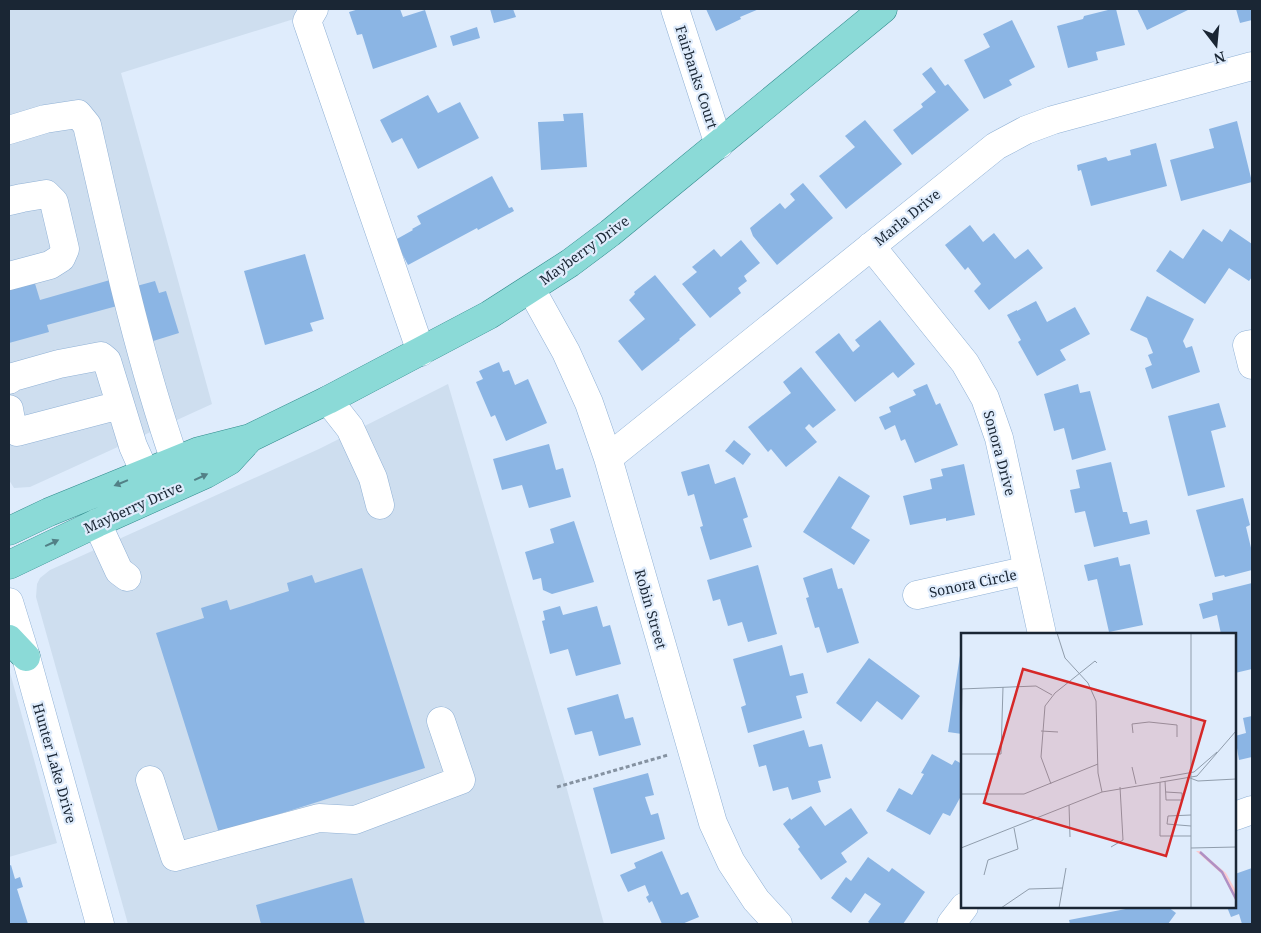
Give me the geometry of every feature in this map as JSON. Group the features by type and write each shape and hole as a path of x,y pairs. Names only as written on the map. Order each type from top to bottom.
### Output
{"main road":[{"name":"Mayberry Drive","path":"9,531 49,512 199,451 250,438 328,400 489,315 570,263 610,233 883,9"},
{"name":"Mayberry Drive","path":"9,565 97,522 206,474 229,461 250,438"}],"street":[{"path":"314,9 308,21 421,352"},
{"name":"Fairbanks Court","path":"675,9 719,144"},
{"name":"Marla Drive","path":"608,458 996,146 1026,130 1054,120 1252,66"},
{"path":"9,130 45,119 78,114 87,125 127,298 151,387 175,461"},
{"path":"9,201 46,194 54,202 65,249 61,258 50,265 9,276"},
{"name":"Sonora Drive","path":"871,246 965,363 985,398 999,438 1042,633"},
{"name":"Robin Street","path":"531,289 566,352 589,403 608,458 713,823 731,862 756,900 778,924"},
{"path":"1252,344 1247,345 1252,366"},
{"path":"9,380 13,377 58,364 101,356 106,361 133,446 145,473"},
{"path":"328,400 350,428 372,478 380,505"},
{"path":"9,410 11,420 17,432 120,405"},
{"path":"97,522 119,571 126,577"},
{"name":"Sonora Circle","path":"918,595 1028,570"},
{"name":"Hunter Lake Drive","path":"9,602 17,648 100,924"},
{"path":"150,780 175,857 319,818 355,820 461,780 441,721"},
{"path":"1236,816 1252,810"},
{"path":"951,924 963,908"}],"path":[{"path":"557,787 691,750"}],"shaded area":[{"path":"9,9 295,9 297,18 121,73 212,404 30,487 14,488 9,480"},
{"path":"448,384 563,775 604,924 128,924 36,597 37,584 40,578 50,570 319,449"},
{"path":"9,669 57,843 9,857"}],"building":[{"path":"359,9 400,9 403,17 425,10 437,47 373,69 362,34 357,35 349,12"},
{"path":"490,9 513,9 516,17 494,23"},
{"path":"706,9 759,9 740,17 741,19 716,31"},
{"path":"1116,9 1125,45 1096,52 1098,60 1068,68 1057,26 1083,19 1084,16"},
{"path":"1137,9 1190,9 1147,30"},
{"path":"1236,9 1252,9 1252,20 1240,23"},
{"path":"1012,20 1035,67 1009,80 1012,85 984,99 964,60 990,47 983,34"},
{"path":"477,27 480,38 453,46 450,36"},
{"path":"931,67 945,86 948,84 969,110 912,155 893,130 923,107 921,104 936,92 922,74"},
{"path":"428,95 438,113 460,102 479,138 418,169 402,138 392,143 380,120"},
{"path":"583,113 587,167 541,170 538,122 564,121 563,114"},
{"path":"865,120 902,164 846,209 819,176 855,147 845,136"},
{"path":"1237,121 1252,182 1181,201 1170,160 1214,148 1209,129"},
{"path":"1156,143 1167,186 1091,206 1081,170 1078,171 1077,165 1106,157 1108,161 1131,155 1130,150"},
{"path":"492,176 509,208 512,207 514,211 478,230 477,228 408,265 395,240 421,224 417,216"},
{"path":"803,183 833,218 777,265 753,236 750,228 780,203 785,209 795,200 790,194"},
{"path":"970,225 983,242 994,233 1015,259 1028,249 1043,268 989,310 974,291 981,284 968,267 965,270 945,245"},
{"path":"1203,229 1222,242 1230,229 1252,244 1252,277 1249,281 1229,268 1205,304 1156,271 1170,250 1183,259"},
{"path":"741,240 760,263 744,276 747,281 738,288 741,293 710,318 682,284 697,272 692,267 714,249 721,257"},
{"path":"305,254 324,319 310,323 313,331 265,345 244,271"},
{"path":"655,275 696,325 642,371 618,341 645,319 629,300 635,294 634,292"},
{"path":"33,277 40,300 110,280 117,306 47,325 49,332 9,343 9,283"},
{"path":"155,281 159,293 166,291 179,333 150,342 133,287"},
{"path":"1147,296 1194,319 1183,341 1186,348 1192,346 1200,372 1152,389 1145,368 1152,365 1148,355 1153,353 1147,338 1130,330"},
{"path":"1036,301 1047,322 1075,307 1090,334 1060,350 1066,360 1037,376 1018,342 1021,340 1007,315"},
{"path":"880,320 915,364 898,378 893,372 855,402 815,352 839,333 853,352 860,346 855,340"},
{"path":"499,362 503,372 509,370 515,385 528,379 547,423 506,441 495,415 491,417 476,382 483,379 479,371"},
{"path":"801,367 836,410 813,428 809,424 805,428 817,442 786,467 771,449 768,452 748,427 791,393 783,382"},
{"path":"927,384 936,405 940,403 958,445 915,463 905,439 901,441 895,425 885,430 879,417 891,412 889,407 916,395 913,390"},
{"path":"1078,384 1080,393 1090,391 1106,450 1072,460 1064,428 1054,431 1044,394"},
{"path":"1219,403 1226,427 1211,431 1225,487 1188,496 1168,416"},
{"path":"734,440 751,454 743,465 725,451"},
{"path":"549,444 556,470 563,468 571,497 529,508 522,485 502,490 493,459"},
{"path":"1111,462 1123,512 1127,512 1130,524 1147,520 1150,534 1094,547 1085,511 1075,513 1070,490 1080,488 1076,470"},
{"path":"709,464 715,484 735,477 748,517 743,519 752,547 710,560 700,527 703,526 694,494 688,496 681,472"},
{"path":"964,464 975,515 946,521 946,518 910,525 903,496 932,489 930,479 943,476 941,469"},
{"path":"839,476 870,496 851,528 870,540 854,565 803,532"},
{"path":"1243,498 1250,525 1246,527 1252,552 1252,570 1225,577 1224,575 1215,577 1196,510"},
{"path":"574,521 594,582 552,594 543,590 541,578 533,580 525,552 554,543 550,529"},
{"path":"1118,557 1120,566 1130,564 1143,625 1109,632 1097,579 1088,581 1084,565"},
{"path":"758,565 777,634 748,642 742,622 728,626 720,599 713,601 707,580"},
{"path":"362,568 425,768 219,833 156,633 204,618 201,608 227,600 230,610 289,591 287,583 312,575 315,583"},
{"path":"832,568 838,589 842,588 859,643 827,653 819,627 815,628 806,598 809,597 803,578"},
{"path":"1252,583 1252,669 1236,673 1236,633 1221,633 1217,615 1203,619 1199,604 1213,600 1212,593"},
{"path":"560,606 563,615 597,606 603,627 610,625 621,664 576,676 568,649 550,654 542,621 545,620 543,611"},
{"path":"782,645 790,676 803,673 808,693 796,696 802,718 748,733 741,707 746,705 733,659"},
{"path":"961,649 961,734 948,732"},
{"path":"869,658 920,696 902,720 877,701 861,722 836,703"},
{"path":"618,694 625,719 633,717 641,745 599,756 592,731 575,735 567,708"},
{"path":"1252,716 1252,757 1239,760 1236,736 1246,733 1243,718"},
{"path":"804,730 809,747 822,744 831,778 818,781 821,792 792,800 788,787 773,791 766,765 759,767 753,745"},
{"path":"932,754 952,765 955,760 961,763 961,796 950,816 943,813 930,835 886,811 899,788 912,795 924,774 921,773"},
{"path":"648,773 654,795 645,797 651,815 658,813 665,839 611,854 593,788"},
{"path":"811,806 825,826 851,808 868,833 841,853 847,862 821,880 798,849 800,847 783,824"},
{"path":"662,851 681,895 688,892 699,917 682,924 662,924 652,901 649,903 646,897 649,895 645,885 628,892 620,875 636,868 634,863"},
{"path":"868,857 889,872 892,868 925,892 903,924 871,924 868,922 881,904 865,893 851,913 831,898 846,877 851,881"},
{"path":"11,865 15,879 20,877 23,887 17,889 28,924 9,924 9,866"},
{"path":"1252,868 1252,924 1242,924 1239,914 1231,917 1227,908 1236,908 1236,874"},
{"path":"352,878 365,924 261,924 256,905"},
{"path":"1131,908 1169,908 1176,913 1168,924 1070,924 1069,920"}]}
